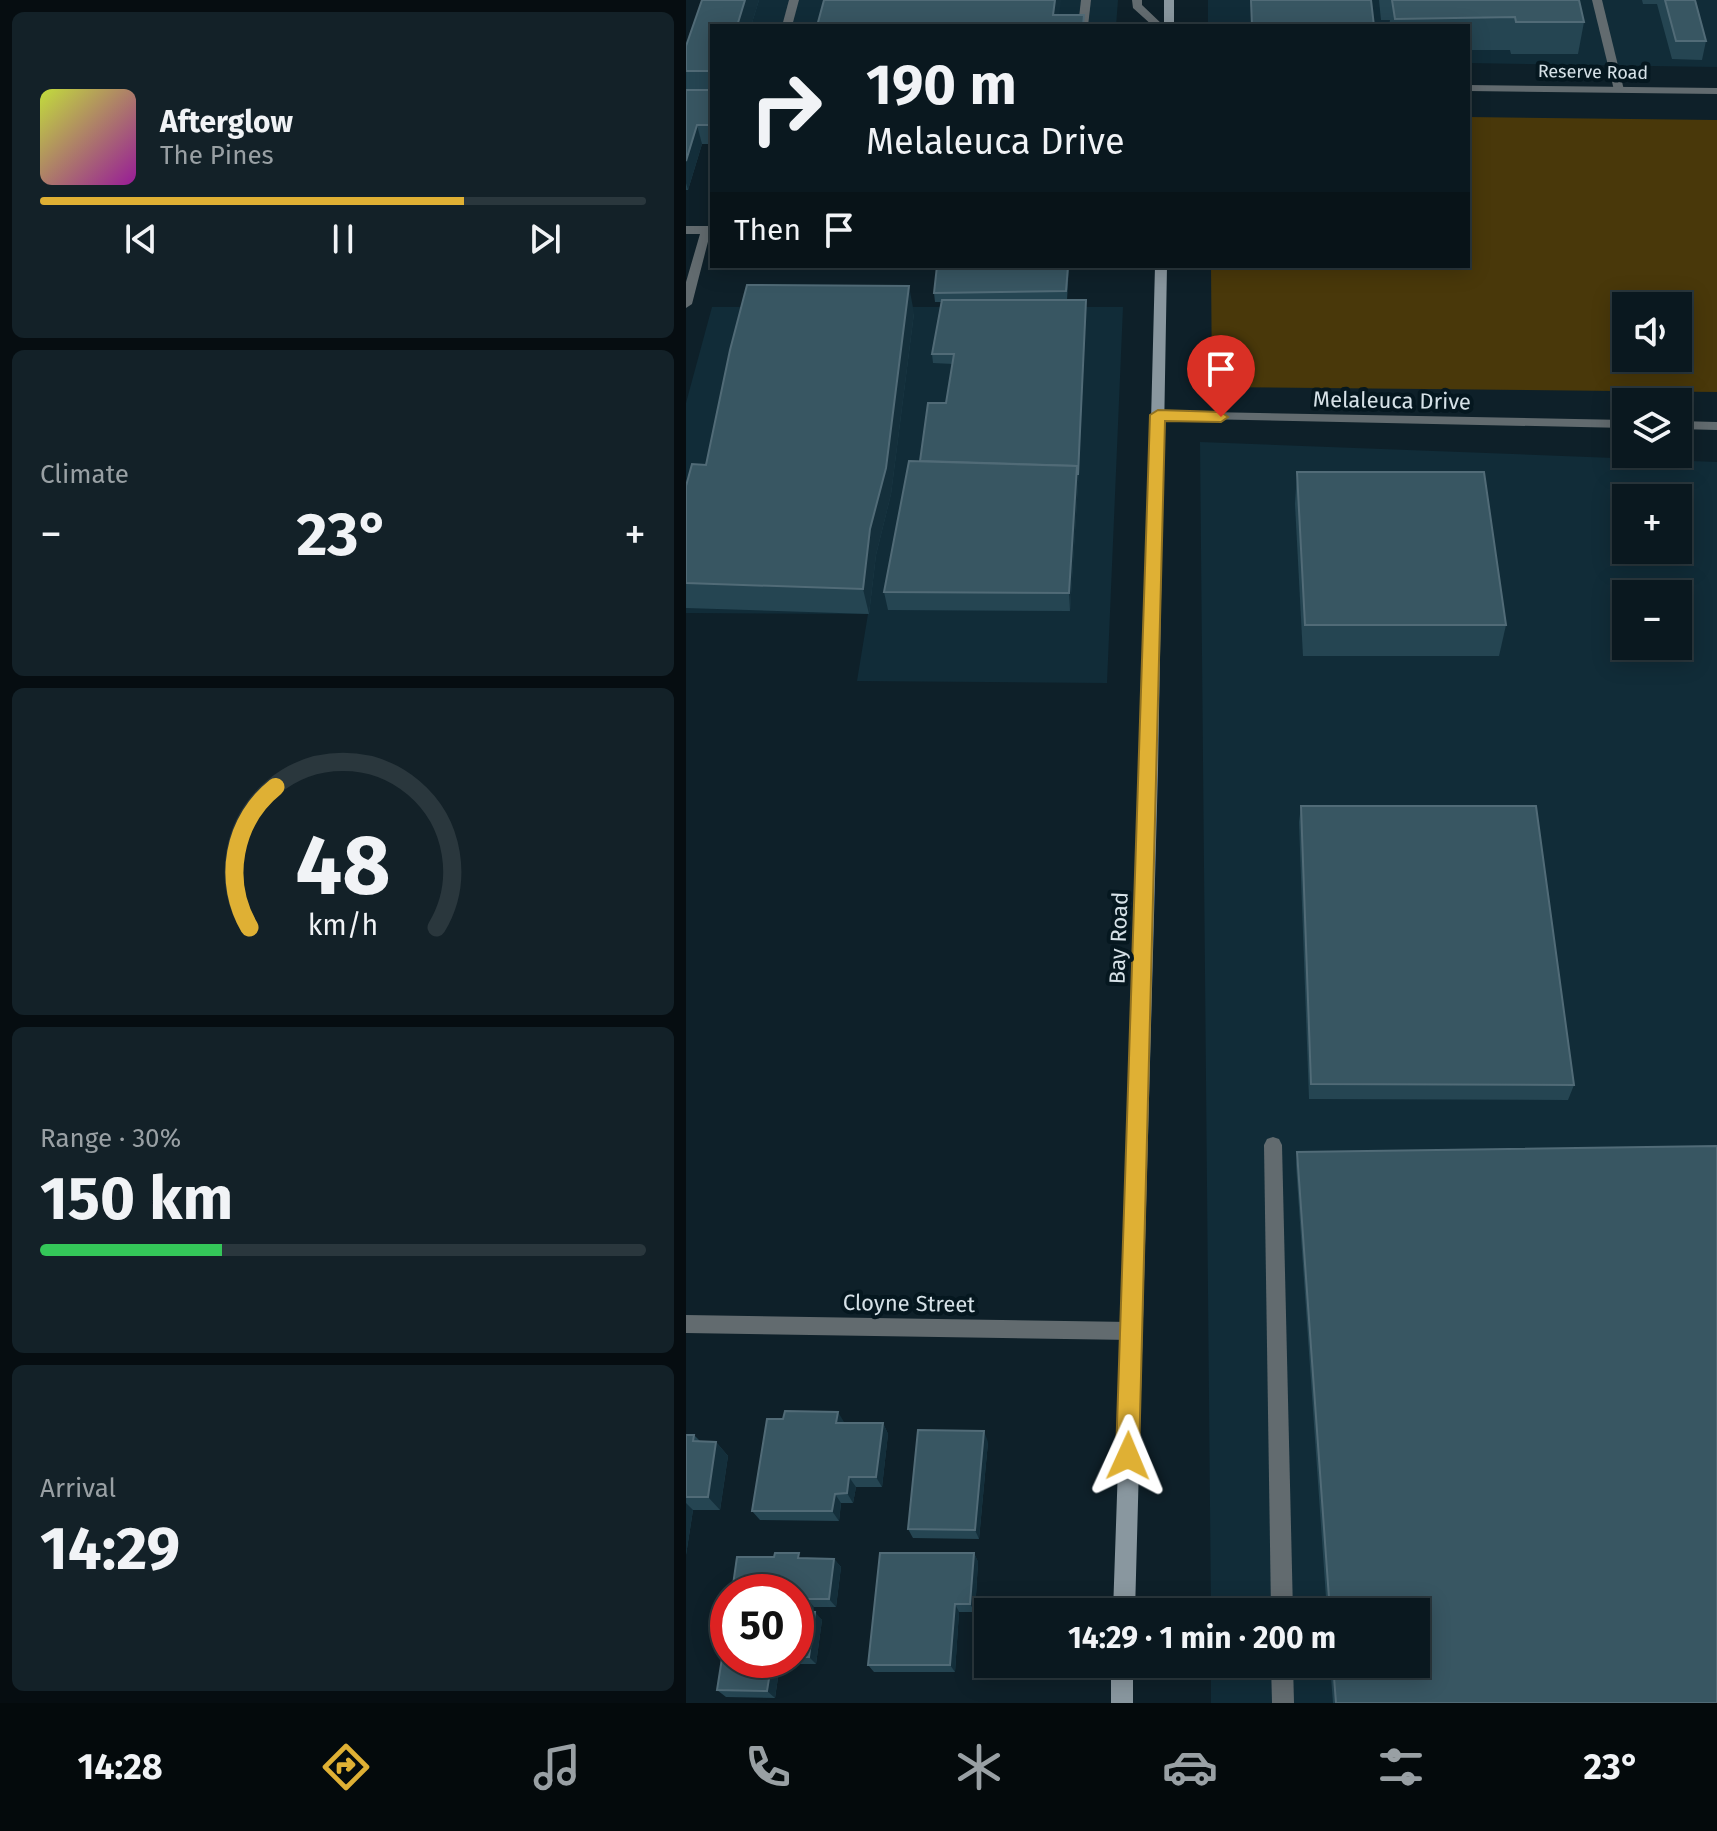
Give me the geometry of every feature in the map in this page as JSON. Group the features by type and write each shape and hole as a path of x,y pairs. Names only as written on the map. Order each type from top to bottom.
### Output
{"main road":[{"path":"1169,0 1169,24"},
{"name":"Bay Road","path":"1124,1598 1161,268"},
{"path":"1122,1678 1122,1703"}],"street":[{"path":"788,24 794,0"},
{"path":"1083,24 1086,0"},
{"path":"1137,0 1137,6 1157,24"},
{"path":"1597,0 1619,90"},
{"name":"Reserve Road","path":"1470,88 1717,91"},
{"path":"686,230 710,230 686,304"},
{"name":"Melaleuca Drive","path":"1158,415 1612,424"},
{"path":"1692,425 1717,426"},
{"path":"1273,1145 1282,1598"},
{"name":"Cloyne Street","path":"686,1324 1131,1331"},
{"path":"1282,1678 1283,1703"}],"shaded area":[{"path":"710,0 1118,0 1116,24 712,24"},
{"path":"1208,0 1717,0 1717,67 1470,63 1470,24 1208,24"},
{"path":"1470,117 1717,120 1717,392 1692,392 1692,388 1612,388 1612,391 1212,387 1211,268 1470,268"},
{"path":"712,307 1123,307 1107,683 857,681 868,614 686,613 686,403"},
{"path":"1200,442 1612,458 1612,468 1692,468 1692,461 1717,462 1717,1703 1211,1703 1211,1678 1430,1678 1430,1598 1211,1598"}],"building":[{"path":"702,0 745,0 738,24 710,24 710,71 686,71 686,46"},
{"path":"824,0 1055,0 1053,15 1084,15 1083,24 818,24"},
{"path":"1251,0 1371,0 1374,24 1252,24"},
{"path":"1392,0 1579,0 1584,22 1516,22 1515,17 1395,19"},
{"path":"1665,0 1695,0 1706,41 1676,41"},
{"path":"686,90 710,90 710,125 697,125 686,161"},
{"path":"937,268 1068,268 1066,291 934,293"},
{"path":"747,285 909,286 886,468 870,529 863,589 686,583 686,486 692,464 706,465"},
{"path":"942,300 1086,300 1078,475 1077,466 920,461 928,403 946,403 954,354 932,354"},
{"path":"909,461 1077,466 1069,593 884,592"},
{"path":"1297,472 1484,472 1506,625 1305,625"},
{"path":"1301,806 1536,806 1574,1085 1311,1084"},
{"path":"1717,1146 1717,1703 1336,1703 1334,1678 1430,1678 1430,1598 1329,1598 1297,1152"},
{"path":"785,1411 838,1412 836,1423 883,1423 876,1477 849,1477 847,1493 835,1494 832,1511 752,1511 767,1419 783,1419"},
{"path":"918,1430 984,1431 975,1530 908,1529"},
{"path":"686,1435 694,1435 693,1441 716,1442 708,1497 686,1497"},
{"path":"775,1553 799,1553 798,1558 834,1559 829,1599 814,1599 814,1574 735,1574 737,1557 774,1557"},
{"path":"880,1553 974,1553 970,1604 955,1604 950,1665 868,1665"},
{"path":"719,1678 769,1678 767,1691 717,1690"}],"route":[{"path":"1128,1456 1158,415 1221,417"}]}
